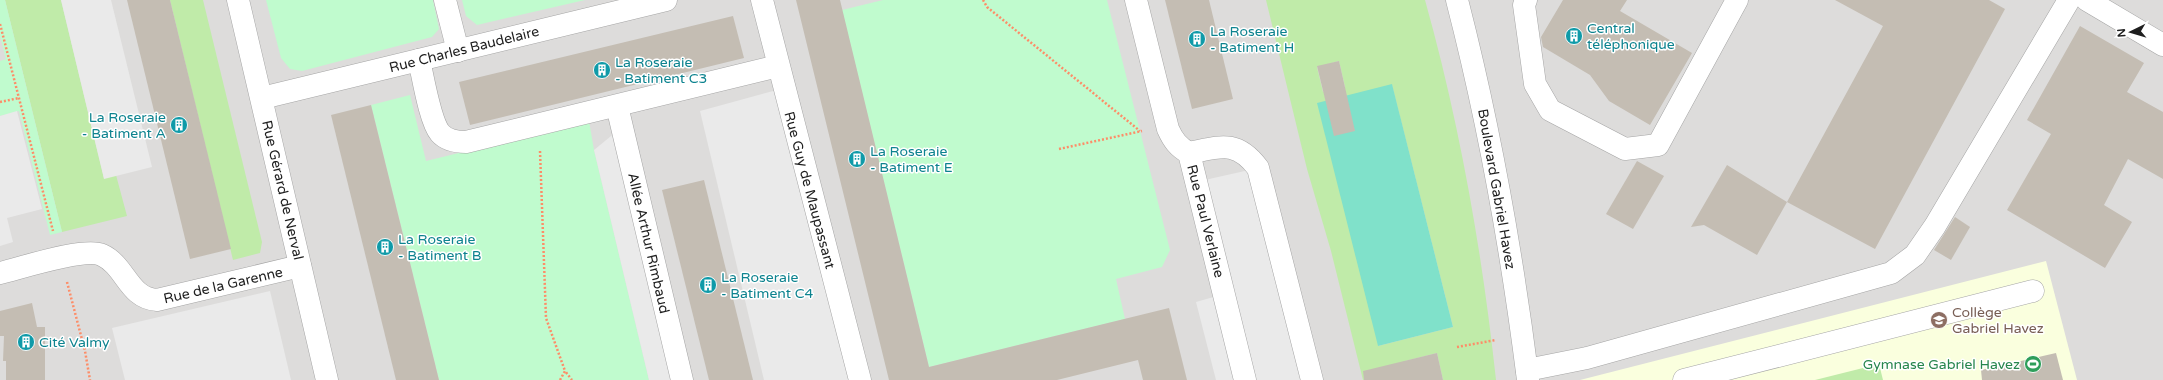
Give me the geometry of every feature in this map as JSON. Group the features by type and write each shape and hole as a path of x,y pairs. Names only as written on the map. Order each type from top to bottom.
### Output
{"street":[{"name":"Rue Gérard de Nerval","path":"238,0 328,380"},
{"path":"446,0 458,51"},
{"name":"Rue Charles Baudelaire","path":"262,98 666,0"},
{"name":"Rue Guy de Maupassant","path":"762,0 860,380"},
{"name":"Rue Paul Verlaine","path":"1136,0 1168,126 1173,140 1180,148 1189,153 1245,380"},
{"name":"Boulevard Gabriel Havez","path":"1457,0 1493,163 1527,375"},
{"path":"1526,0 1524,4 1535,84 1550,110 1625,149 1658,145 1737,0"},
{"path":"1527,375 1892,272 1915,255 1935,226 2069,0"},
{"path":"2094,2 2163,45"},
{"path":"419,60 435,123 440,133 448,140 466,142 778,66"},
{"name":"Allée Arthur Rimbaud","path":"617,106 682,380"},
{"path":"1189,153 1231,147 1243,151 1258,168 1312,380"},
{"name":"Rue de la Garenne","path":"0,273 60,258 93,253 102,255 111,261 143,298 157,300 300,266"},
{"path":"1684,380 2033,291"}],"path":[{"path":"983,0 993,12 1141,131"},
{"path":"0,24 85,351 90,380"},
{"path":"0,102 19,98"},
{"path":"540,124 546,318 565,371 572,380"},
{"path":"1058,150 1168,126"},
{"path":"1457,347 1498,340"},
{"path":"560,380 565,371"}],"shaded area":[{"path":"0,0 2163,0 2163,380 0,380"},
{"path":"61,0 111,0 152,167 104,179"},
{"path":"784,88 860,380 764,380 700,111"},
{"path":"17,111 42,209 7,218 13,242 0,246 0,116"},
{"path":"622,127 682,380 649,380 594,150"},
{"path":"1258,168 1312,380 1216,380 1196,302 1224,294 1196,182"},
{"name":"Collège Gabriel Havez","path":"2046,261 2077,380 1580,380"},
{"path":"270,291 291,380 125,380 112,328"}],"green space":[{"path":"0,0 5,0 62,232 50,235 19,111 0,116 0,61 6,59 0,36"},
{"path":"5,0 61,0 104,178 116,175 127,216 62,232"},
{"path":"170,0 203,0 262,242 260,253 233,260"},
{"path":"266,0 433,0 439,29 432,37 302,71 290,69 281,58"},
{"path":"462,0 585,0 477,25 466,16"},
{"path":"883,0 1107,0 1170,250 1162,267 1116,279 1125,319 929,367 842,10"},
{"path":"1266,0 1425,0 1449,94 1477,236 1496,380 1443,380 1437,353 1405,361 1409,380 1363,380 1331,251 1307,169","holes":["1339,61 1345,87 1323,92 1317,67","1392,85 1453,327 1378,346"]},
{"path":"1392,84 1453,327 1378,346 1317,103"},
{"path":"410,95 426,161 589,121 594,150 649,380 439,380 371,105"},
{"path":"1879,364 1883,380 1815,380"}],"building":[{"name":"La Roseraie - Batiment A","path":"127,0 170,0 231,249 190,259"},
{"name":"La Roseraie - Batiment E","path":"796,0 840,0 929,367 1169,308 1187,380 1143,380 1138,360 1057,380 889,380"},
{"name":"La Roseraie - Batiment H","path":"1165,0 1209,0 1233,99 1192,109"},
{"path":"1563,0 1627,0 1620,11 1692,53 1650,125 1609,101 1590,75 1543,47 1541,37"},
{"path":"1835,0 1989,0 2005,9 1875,249 1787,202 1883,26"},
{"name":"La Roseraie - Batiment C3","path":"733,16 744,58 470,125 459,82"},
{"path":"2080,26 2144,63 2127,92 2163,112 2163,179 2128,159 2104,205 2132,222 2105,268 2007,210 2051,134 2027,120"},
{"path":"1339,61 1355,131 1334,136 1317,66"},
{"name":"La Roseraie - Batiment B","path":"371,105 439,380 396,380 331,115"},
{"path":"1637,161 1664,176 1633,229 1606,214"},
{"path":"1727,165 1787,202 1757,255 1704,225 1691,227"},
{"name":"La Roseraie - Batiment C4","path":"704,180 753,380 709,380 662,190"},
{"path":"1955,217 1970,227 1951,260 1934,250"},
{"name":"Cité Valmy","path":"32,303 37,327 45,327 45,380 6,380 6,361 3,361 4,336 0,336 0,311"},
{"path":"1437,353 1443,380 1364,380 1363,371"},
{"name":"Gymnase Gabriel Havez","path":"2056,353 2063,380 1982,380 1981,370"}],"place":[{"name":"Central téléphonique","path":"1574,36"},
{"name":"La Roseraie - Batiment H","path":"1197,39"},
{"name":"La Roseraie - Batiment C3","path":"602,70"},
{"name":"La Roseraie - Batiment A","path":"179,125"},
{"name":"La Roseraie - Batiment E","path":"857,159"},
{"name":"La Roseraie - Batiment B","path":"385,247"},
{"name":"La Roseraie - Batiment C4","path":"708,285"},
{"name":"Collège Gabriel Havez","path":"1939,320"},
{"name":"Cité Valmy","path":"26,342"},
{"name":"Gymnase Gabriel Havez","path":"2033,364"}]}
